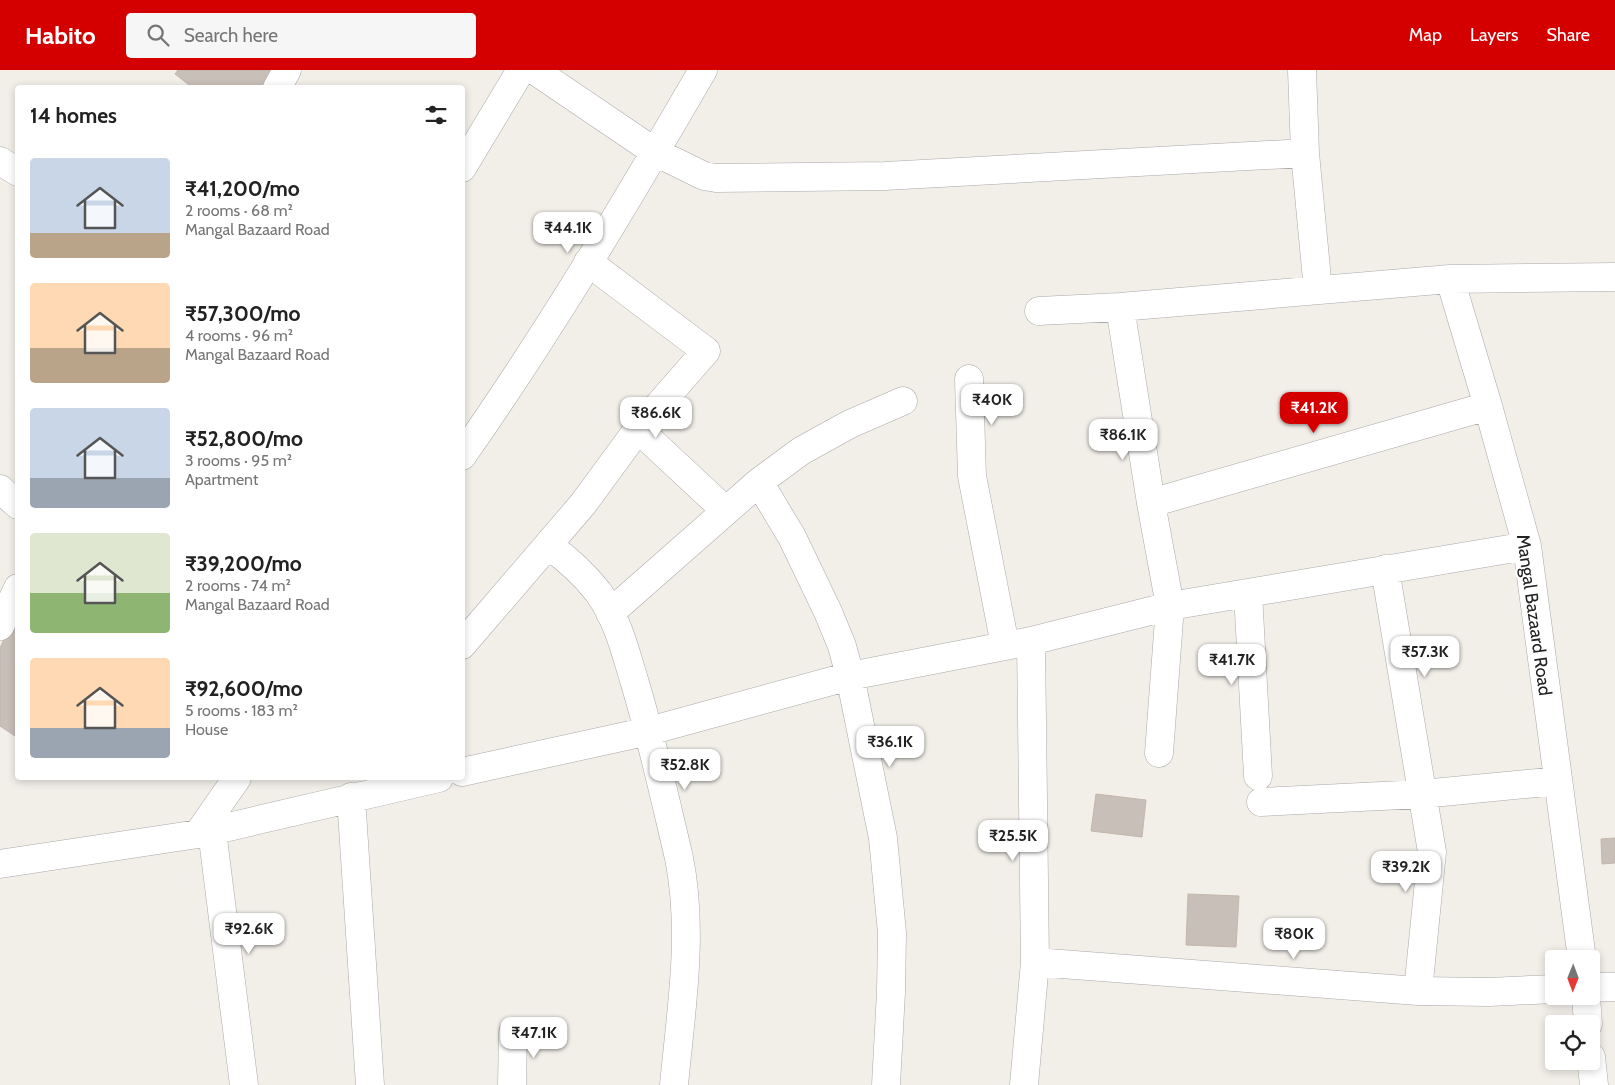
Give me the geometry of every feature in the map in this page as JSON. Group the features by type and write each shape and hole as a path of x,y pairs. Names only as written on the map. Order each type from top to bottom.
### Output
{"street":[{"path":"279,85 287,70"},
{"path":"465,163 521,70"},
{"path":"534,70 655,152 704,176 728,178 758,176 885,176 1305,153"},
{"path":"465,452 527,363 704,70"},
{"path":"1302,70 1305,153 1318,290"},
{"path":"0,162 15,170"},
{"path":"465,642 583,504 638,429 706,351 588,262"},
{"path":"1039,312 1450,279 1615,276"},
{"name":"Mangal Bazaard Road","path":"1450,279 1527,546 1581,950"},
{"path":"1120,307 1151,503 1170,606 1159,753"},
{"path":"969,379 972,476 1018,643 1035,962 1024,1085"},
{"path":"610,613 759,482 801,451 828,435 903,401"},
{"path":"1151,503 1488,406"},
{"path":"638,429 726,511"},
{"path":"759,482 792,536 828,612 842,646 850,676 883,838 892,933 892,992 886,1085"},
{"path":"0,489 15,502"},
{"path":"548,545 565,558 597,592 610,613 622,643 649,730 679,858 685,901 686,950 674,1085"},
{"path":"465,771 649,730 850,676 1018,643 1170,606 1527,546"},
{"path":"1386,569 1432,852 1418,991"},
{"path":"1248,593 1259,789 1422,794 1558,781"},
{"path":"0,626 15,594"},
{"path":"236,780 205,832 244,1085"},
{"path":"0,864 205,832 430,780"},
{"path":"351,797 370,1085"},
{"path":"1035,962 1418,991 1489,992 1545,989"},
{"path":"1600,987 1615,987"},
{"path":"512,1085 514,1033"},
{"path":"1592,1070 1594,1085"}],"building":[{"path":"178,70 274,70 266,85 189,85 175,74"},
{"path":"15,616 15,736 0,726 0,648"},
{"path":"1096,794 1146,800 1142,837 1091,831"},
{"path":"1615,838 1615,863 1602,864 1601,839"},
{"path":"1188,894 1239,896 1236,947 1186,945"}]}
